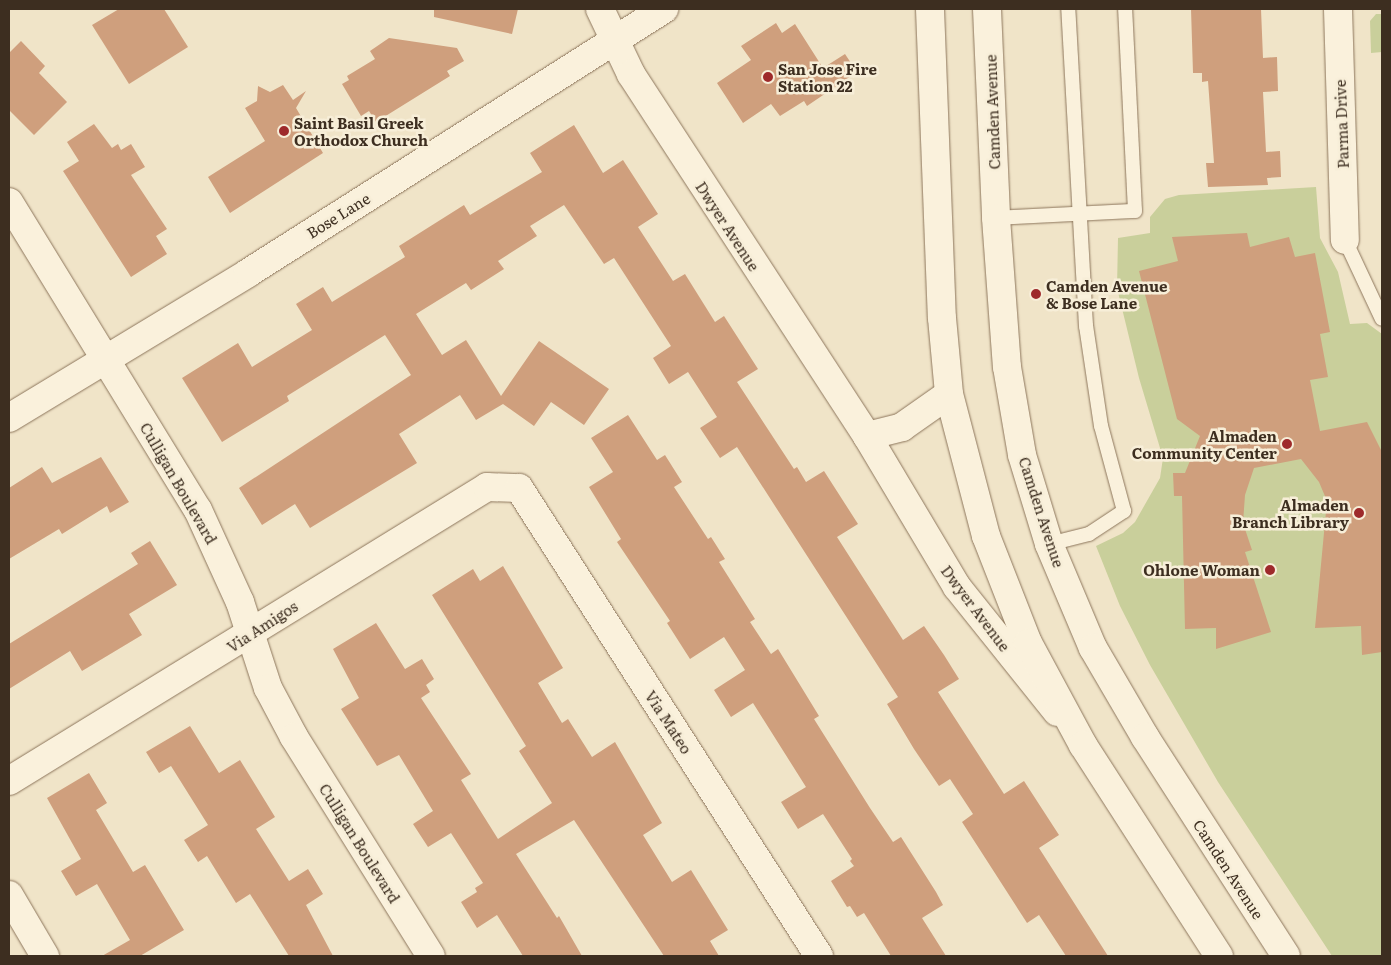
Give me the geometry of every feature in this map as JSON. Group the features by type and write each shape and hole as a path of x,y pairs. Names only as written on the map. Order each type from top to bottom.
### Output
{"street":[{"name":"Dwyer Avenue","path":"600,9 616,38 631,74 867,436 957,587 1084,745"},
{"name":"Bose Lane","path":"9,418 105,360 664,9"},
{"path":"930,9 942,318 950,394 986,536 1028,643 1084,745 1219,956"},
{"name":"Camden Avenue","path":"988,9 996,218 1008,367 1022,455 1049,544 1093,648 1145,737 1286,956"},
{"name":"Parma Drive","path":"1338,9 1345,240"},
{"name":"Culligan Boulevard","path":"9,202 198,510 231,579 268,688 294,737 432,956"},
{"path":"867,436 902,427 950,394"},
{"name":"Via Amigos","path":"9,781 487,487 519,488"},
{"name":"Via Mateo","path":"519,488 819,956"},
{"path":"9,895 46,956"}],"lane":[{"path":"1049,544 1089,534 1124,512 1101,426 1086,326 1068,9"},
{"path":"996,218 1135,211 1125,9"},
{"path":"1345,240 1382,319"}],"green space":[{"path":"1376,14 1382,14 1382,52 1371,53 1370,21"},
{"path":"1316,187 1320,238 1338,272 1350,324 1367,323 1382,334 1382,956 1332,956 1218,782 1150,665 1120,606 1096,546 1123,533 1135,522 1160,478 1163,458 1139,378 1117,288 1118,238 1150,233 1150,217 1165,199 1179,195"}],"building":[{"path":"119,9 164,9 188,47 129,84 92,25"},
{"path":"434,9 518,9 512,34 434,17"},
{"path":"1191,9 1261,9 1263,58 1277,57 1278,91 1263,92 1266,152 1280,151 1281,177 1267,178 1268,185 1208,187 1206,163 1214,163 1208,81 1202,82 1202,73 1193,73"},
{"name":"San Jose Fire Station 22","path":"776,23 782,33 795,24 823,68 845,54 857,72 807,106 804,101 780,116 771,104 743,123 717,83 751,60 741,46"},
{"path":"389,38 457,48 464,61 447,71 450,76 376,122 369,111 361,116 342,84 349,80 347,76 375,59 370,51"},
{"path":"21,41 45,66 39,73 67,102 34,135 9,110 9,53"},
{"path":"283,85 293,100 306,91 296,108 323,153 230,213 208,177 265,141 245,108 257,101 258,86 270,92"},
{"path":"94,124 112,148 118,144 121,150 131,144 145,167 131,175 167,229 156,236 167,254 131,277 63,171 79,161 67,142"},
{"path":"574,125 603,173 623,160 658,214 638,227 673,281 685,274 715,322 724,316 758,369 737,382 794,469 797,467 806,482 824,471 858,524 837,537 903,640 924,626 944,655 959,679 938,692 1004,794 1024,781 1059,835 1039,848 1108,956 1066,956 1039,915 1027,923 962,822 973,814 950,779 939,786 914,749 887,704 898,697 737,447 720,458 700,428 717,417 688,372 669,384 653,358 671,346 614,258 604,264 564,205 530,226 537,236 498,261 504,269 471,290 466,283 416,314 442,355 466,340 501,396 539,341 609,389 584,425 551,402 534,426 503,404 476,420 460,395 399,434 417,463 310,528 295,504 262,525 239,488 411,375 385,335 287,396 289,401 222,442 182,378 238,343 252,367 312,330 296,304 323,287 332,302 405,257 399,246 464,205 470,215 542,172 530,153"},
{"name":"Almaden Community Center","path":"1247,233 1250,247 1289,237 1295,257 1315,253 1330,332 1320,334 1328,377 1310,380 1320,431 1367,422 1382,452 1382,652 1362,655 1361,626 1315,628 1327,501 1319,482 1301,459 1254,468 1245,495 1243,523 1252,550 1245,552 1271,632 1216,649 1216,628 1185,629 1182,496 1174,496 1173,473 1185,473 1200,436 1177,419 1139,271 1178,261 1172,237"},
{"path":"628,415 657,460 665,455 682,482 674,487 708,539 711,537 725,559 719,562 755,619 750,622 771,654 778,649 819,716 814,719 870,808 893,842 901,837 936,892 943,905 922,918 946,956 891,956 864,913 857,917 850,906 847,907 831,881 854,866 850,861 852,859 823,814 798,829 781,802 806,787 753,703 731,717 714,690 745,670 724,637 690,659 667,623 670,621 617,542 621,539 589,487 613,472 591,438"},
{"path":"101,457 129,502 110,513 107,506 62,534 59,529 9,559 9,488 42,467 52,483"},
{"path":"150,541 177,585 129,614 142,635 82,671 70,651 9,689 9,644 138,564 131,553"},
{"path":"503,566 563,668 538,683 562,723 568,719 592,757 615,742 662,823 643,835 672,882 691,870 728,930 710,941 719,956 664,956 574,820 516,854 557,918 559,916 582,956 523,956 497,915 477,928 461,902 477,892 475,888 483,883 451,833 428,847 413,824 433,811 399,755 377,766 341,709 359,698 333,649 376,623 405,669 422,659 434,679 426,685 430,692 421,698 471,774 461,780 498,839 552,803 519,751 526,746 432,595 473,569 480,581"},
{"path":"190,726 219,773 240,760 275,817 256,829 289,881 308,869 323,894 306,905 333,956 289,956 250,894 236,903 207,856 198,862 184,840 208,825 171,766 159,773 146,752"},
{"path":"89,773 107,803 96,810 133,872 145,865 184,930 140,956 102,956 130,940 97,884 76,896 61,871 81,859 47,798"}],"place":[{"name":"San Jose Fire Station 22","path":"768,77"},
{"name":"Saint Basil Greek Orthodox Church","path":"284,131"},
{"name":"Camden Avenue & Bose Lane","path":"1036,294"},
{"name":"Almaden Community Center","path":"1287,444"},
{"name":"Almaden Branch Library","path":"1359,513"},
{"name":"Ohlone Woman","path":"1270,570"}]}
